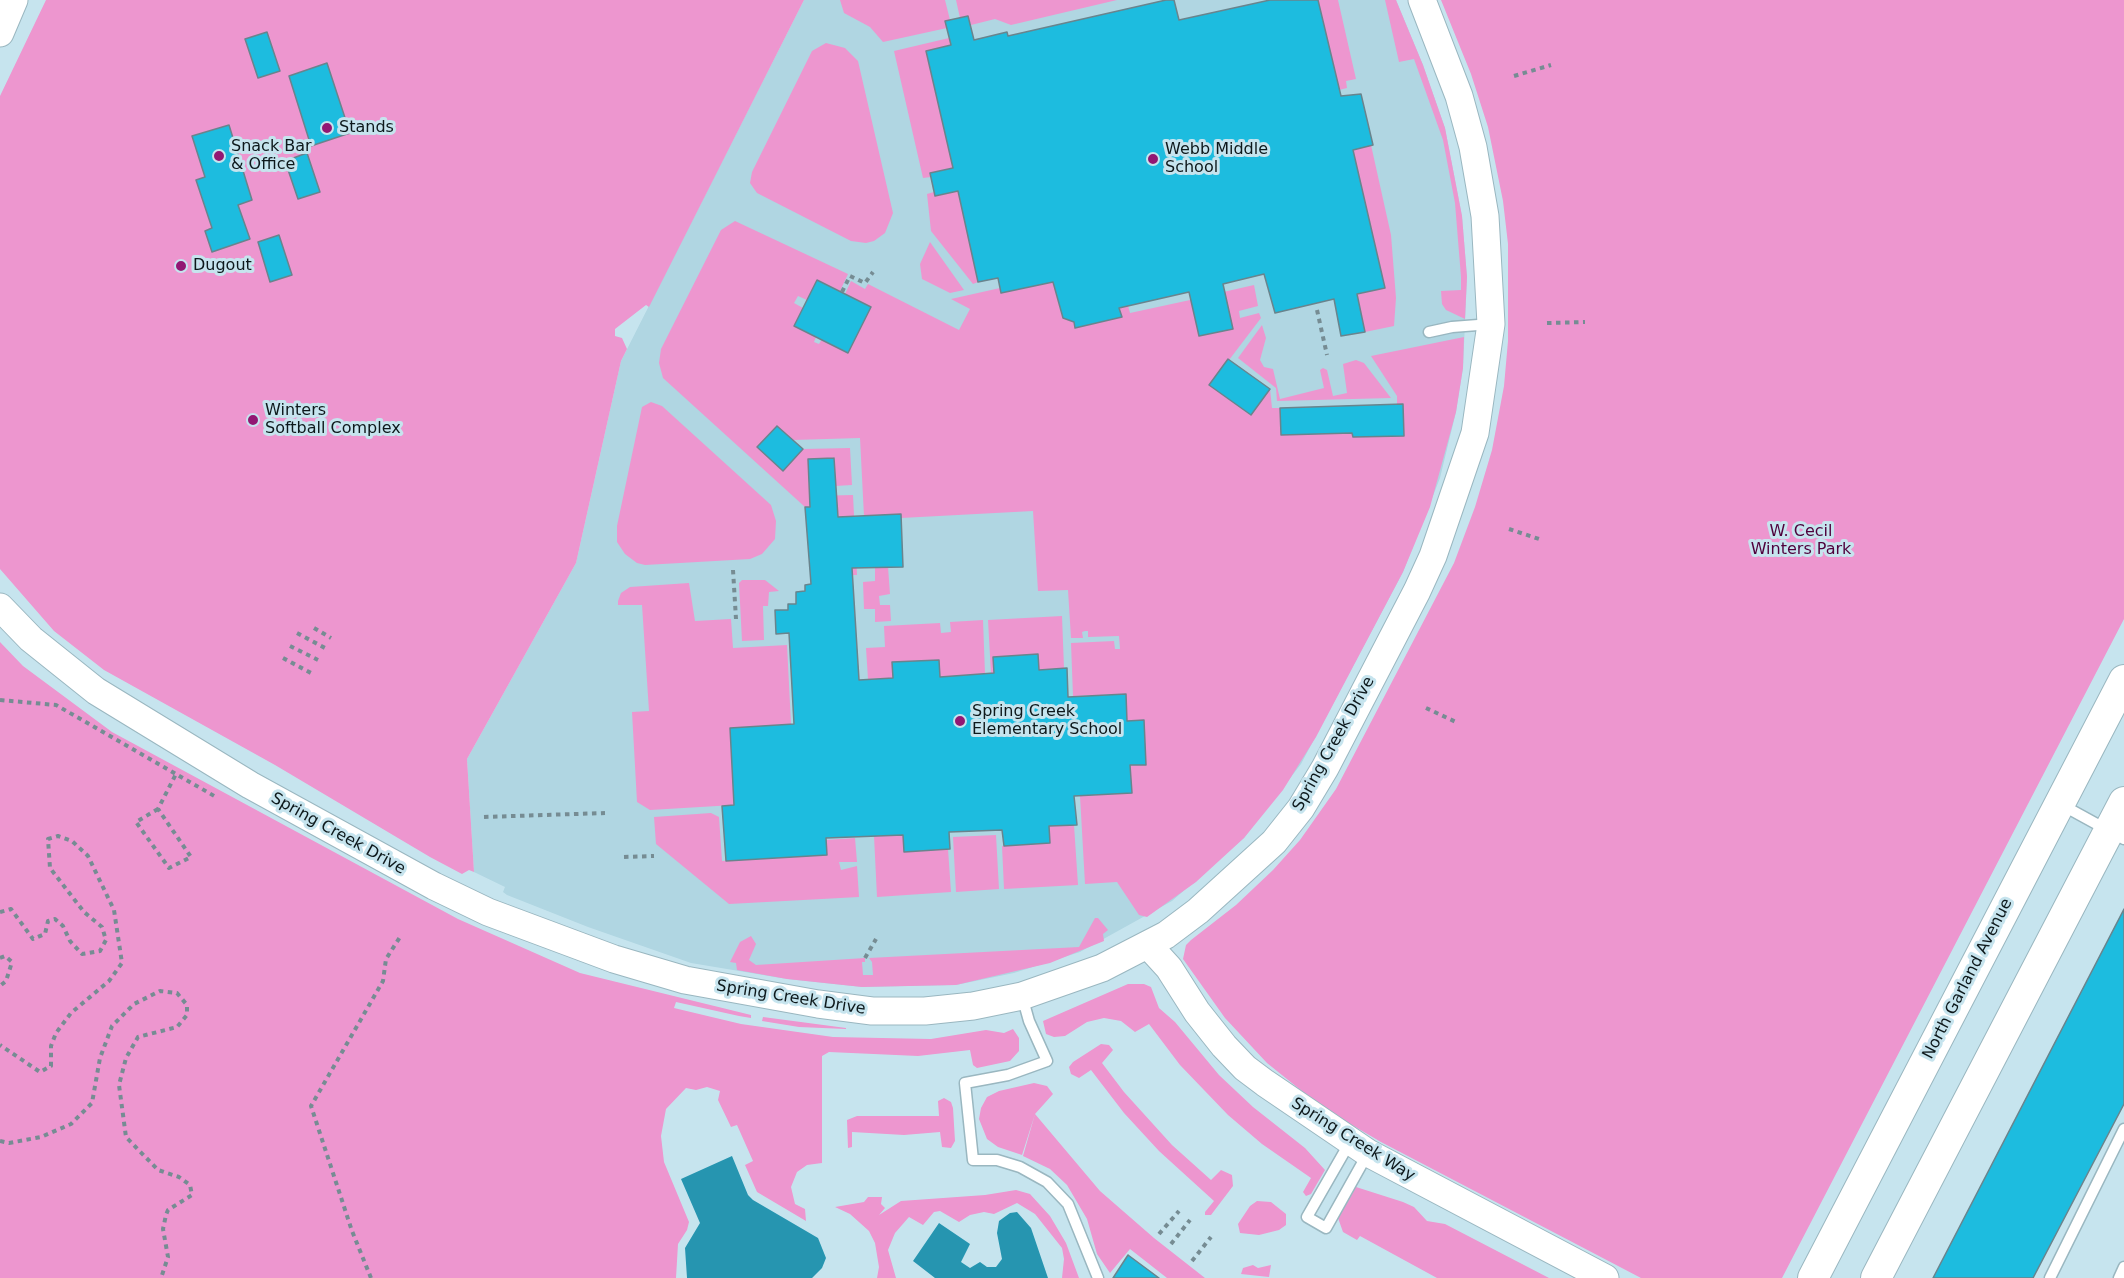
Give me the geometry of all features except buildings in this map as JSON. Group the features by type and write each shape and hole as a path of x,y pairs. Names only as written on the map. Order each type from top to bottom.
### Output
{"main road":[{"name":"North Garland Avenue","path":"1813,1278 2124,680"},
{"path":"1876,1278 2117,835 2124,802"}],"street":[{"path":"0,33 14,0"},
{"name":"Spring Creek Drive","path":"0,607 63,668 96,692 198,755 389,863 488,912 556,939 684,980 829,1006 872,1011 925,1011 1022,996 1102,968 1148,945 1216,896 1274,842 1301,808 1324,768 1433,556 1475,433 1491,324 1486,228 1473,147 1459,96 1422,0"},
{"name":"Spring Creek Way","path":"1148,945 1169,968 1197,1012 1245,1068 1360,1147 1605,1278"}],"lane":[{"path":"1429,332 1452,327 1491,324"},
{"path":"2059,804 2117,835"},
{"path":"1022,996 1029,1021 1047,1061 1008,1075 965,1083 973,1160 997,1160 1020,1167 1047,1182 1068,1204 1098,1278"},
{"path":"2050,1278 2124,1129"},
{"path":"1360,1147 1326,1228 1308,1217 1360,1147"},
{"path":"2119,1278 2124,1267"}],"path":[{"path":"1515,76 1551,65"},
{"path":"842,292 850,276 865,283 873,272"},
{"path":"1317,310 1327,355"},
{"path":"1547,323 1585,322"},
{"path":"1509,529 1542,540"},
{"path":"733,570 736,619"},
{"path":"314,628 331,638"},
{"path":"297,633 325,648"},
{"path":"290,646 318,660"},
{"path":"283,658 311,673"},
{"path":"0,700 56,705 216,797"},
{"path":"1426,708 1456,722"},
{"path":"158,809 190,856 170,868 136,822 158,809 177,774"},
{"path":"484,817 605,813"},
{"path":"0,912 11,909 33,939 45,934 48,921 55,919 63,926 70,941 82,954 100,951 106,940 102,927 84,912 50,868 48,839 58,836 72,841 88,856 114,910 122,963 109,981 71,1013 56,1033 51,1046 51,1066 40,1072 0,1045"},
{"path":"624,857 654,856"},
{"path":"371,1278 352,1230 311,1106 383,981 386,959 399,937"},
{"path":"865,958 876,939"},
{"path":"0,958 5,956 12,962 6,981 0,986"},
{"path":"0,1141 9,1143 41,1137 71,1124 92,1103 100,1058 112,1026 134,1004 160,991 177,993 188,1005 187,1015 177,1027 138,1037 126,1058 119,1085 120,1107 126,1137 159,1170 179,1177 190,1185 192,1195 168,1210 165,1215 163,1229 168,1257 161,1278"},
{"path":"1159,1234 1179,1211"},
{"path":"1171,1244 1190,1220"},
{"path":"1192,1261 1211,1237"}],"shaded area":[{"path":"804,0 1396,0 1423,65 1445,128 1462,216 1467,277 1463,368 1456,412 1440,478 1403,572 1301,764 1244,838 1172,901 1080,952 1014,973 956,985 862,987 787,979 691,963 588,927 507,895 503,892 505,887 474,872 467,759 576,563 621,361"}],"green space":[{"name":"Winters Softball Complex","path":"46,0 804,0 649,307 646,305 615,329 615,336 622,338 627,349 621,361 576,563 467,759 474,872 469,870 462,874 430,857 275,765 104,670 54,631 0,569 0,96"},
{"path":"840,0 945,0 950,20 945,21 947,28 883,42 870,27 844,13"},
{"path":"956,0 1117,0 1011,25 995,19 971,25 968,16 960,18"},
{"path":"1318,0 1338,0 1356,79 1346,81 1347,88 1339,90"},
{"path":"1385,0 1396,0 1423,65 1445,128 1462,216 1467,277 1465,319 1446,310 1442,304 1441,291 1461,290 1455,203 1443,140 1414,59 1399,62"},
{"name":"W. Cecil Winters Park","path":"1441,0 2124,0 2124,619 1782,1278 1641,1278 1381,1142 1323,1108 1267,1063 1225,1018 1183,959 1186,945 1236,905 1273,870 1300,840 1336,789 1454,563 1475,507 1492,450 1504,386 1508,341 1508,244 1503,201 1488,127 1471,74"},
{"path":"949,38 951,45 926,51 953,168 930,173 931,177 923,178 894,51"},
{"path":"826,43 845,48 858,61 893,213 885,233 874,241 866,243 851,241 757,193 750,183 752,172 812,51"},
{"path":"1371,145 1391,235 1396,298 1394,326 1365,332 1357,294 1384,288 1353,150"},
{"path":"958,191 978,282 973,284 931,231 927,194 934,192 936,196"},
{"path":"735,221 848,274 840,291 817,280 807,300 798,296 794,303 803,308 794,326 816,337 814,342 819,344 822,339 848,352 871,307 845,294 851,281 865,289 868,284 959,330 970,309 951,299 1000,288 1001,293 1057,281 1055,290 1062,317 1074,322 1075,328 1122,317 1118,304 1127,302 1130,313 1204,297 1193,307 1199,336 1232,329 1219,293 1254,285 1258,306 1239,311 1240,318 1259,313 1261,318 1210,385 1250,415 1270,389 1272,408 1280,408 1281,435 1352,406 1353,437 1404,436 1403,405 1397,405 1397,396 1371,356 1464,337 1463,368 1456,412 1430,507 1403,572 1316,737 1283,790 1244,838 1196,882 1147,917 1139,915 1117,882 1085,884 1080,796 1131,793 1130,765 1145,765 1127,721 1126,694 1073,696 1071,643 1114,641 1115,649 1120,649 1119,636 1088,637 1088,631 1085,631 1082,632 1083,638 1071,638 1068,590 1038,591 1033,511 901,518 865,536 860,438 793,440 777,426 757,447 783,471 803,449 850,448 852,485 835,486 834,458 808,460 810,496 853,495 857,575 848,575 837,505 805,507 663,378 659,363 661,349 721,230"},
{"path":"930,242 964,290 950,293 922,279 920,264"},
{"path":"1262,325 1266,338 1260,360 1264,367 1273,369 1280,399 1324,388 1320,370 1323,368 1327,370 1333,396 1347,393 1343,364 1356,360 1364,363 1391,398 1277,401 1276,388 1238,358"},
{"path":"651,402 662,406 771,505 776,521 775,539 762,554 750,559 645,565 637,563 625,554 617,542 617,526 642,407"},
{"path":"888,567 890,594 879,596 880,605 890,605 891,621 875,622 875,609 864,609 863,582 875,581 875,568"},
{"path":"742,580 765,580 779,591 769,592 768,606 763,606 764,640 742,641 739,583"},
{"path":"689,583 695,621 731,619 733,648 787,645 791,724 730,728 734,805 650,810 637,802 632,712 649,711 642,605 618,605 618,601 621,593 630,587"},
{"path":"1062,616 1064,668 1039,670 1038,654 994,657 994,673 991,674 988,620"},
{"path":"983,620 985,674 940,677 939,660 893,662 893,678 868,679 866,648 885,647 884,626 940,623 941,633 951,632 950,622"},
{"path":"0,642 23,666 112,732 458,919 580,973 751,1015 751,1018 739,1016 676,1002 674,1008 741,1024 833,1037 931,1039 986,1030 1004,1033 1013,1029 1019,1038 1019,1051 1010,1061 977,1068 973,1065 970,1050 918,1056 829,1052 822,1056 822,1163 807,1165 797,1172 791,1187 795,1204 805,1209 806,1221 757,1192 745,1165 753,1161 737,1125 731,1127 718,1100 720,1091 707,1087 696,1090 686,1088 666,1109 661,1136 664,1162 689,1222 678,1244 676,1278 0,1278"},
{"path":"711,813 719,817 722,861 827,855 826,840 855,838 857,862 839,862 841,870 857,866 859,897 729,904 656,844 654,817"},
{"path":"1074,825 1078,885 1004,889 1002,846 1050,843 1049,826"},
{"path":"903,835 904,852 948,849 951,892 877,897 874,836"},
{"path":"996,835 999,889 956,892 953,837"},
{"path":"1095,918 1098,918 1108,930 1103,934 1104,941 1050,963 956,985 862,987 787,979 737,970 736,963 730,962 740,942 751,936 756,944 749,960 756,965 865,958 865,962 862,962 863,975 873,975 872,962 869,958 1079,947"},
{"path":"1128,984 1144,984 1151,987 1159,1008 1175,1022 1219,1075 1253,1107 1305,1148 1325,1170 1311,1194 1306,1196 1303,1192 1311,1178 1262,1144 1228,1115 1180,1065 1149,1024 1135,1032 1121,1021 1104,1018 1087,1022 1065,1036 1054,1037 1046,1034 1043,1021"},
{"path":"763,1017 846,1029 799,1027 762,1021"},
{"path":"1101,1044 1109,1045 1113,1050 1102,1063 1124,1092 1172,1145 1211,1180 1221,1170 1232,1175 1233,1186 1211,1215 1205,1215 1205,1212 1214,1201 1159,1151 1124,1113 1091,1070 1079,1078 1071,1074 1069,1067 1073,1062"},
{"path":"1034,1083 1047,1086 1053,1094 1035,1114 1022,1155 998,1147 987,1139 979,1119 981,1108 987,1097 999,1091"},
{"path":"944,1098 951,1102 953,1108 955,1141 951,1148 942,1147 940,1132 904,1135 852,1132 852,1147 848,1148 847,1120 857,1116 939,1116 938,1101"},
{"path":"1035,1114 1100,1191 1205,1278 1167,1278 1130,1249 1110,1273 1097,1254 1087,1219 1067,1185 1050,1169 1023,1156"},
{"path":"1356,1187 1414,1207 1427,1221 1445,1224 1549,1278 1437,1278 1360,1236 1357,1240 1343,1232 1338,1218"},
{"path":"1016,1190 1030,1194 1050,1216 1066,1243 1079,1278 1062,1278 1064,1259 1062,1248 1035,1214 1017,1203 994,1214 984,1212 970,1215 959,1222 940,1211 934,1212 923,1225 909,1217 895,1233 888,1250 896,1278 877,1278 879,1267 875,1243 869,1231 850,1214 835,1207 864,1202 868,1197 882,1197 881,1204 885,1208 879,1215 901,1201 985,1195"},
{"path":"1257,1201 1271,1202 1286,1214 1286,1225 1279,1230 1259,1235 1240,1233 1238,1224 1250,1206"},
{"path":"1253,1265 1258,1268 1271,1265 1269,1277 1241,1274 1243,1268"}],"water":[{"path":"732,1156 748,1195 753,1200 818,1238 826,1258 822,1268 812,1278 687,1278 685,1248 700,1223 681,1179"},
{"path":"1017,1212 1031,1228 1048,1278 935,1278 913,1261 939,1223 970,1244 961,1262 970,1268 980,1262 987,1267 996,1267 1002,1259 997,1233 999,1221 1010,1213"}],"place":[{"name":"Stands","path":"327,128"},
{"name":"Snack Bar & Office","path":"219,156"},
{"name":"Webb Middle School","path":"1153,159"},
{"name":"Dugout","path":"181,266"},
{"name":"Winters Softball Complex","path":"253,420"},
{"name":"Spring Creek Elementary School","path":"960,721"}]}
